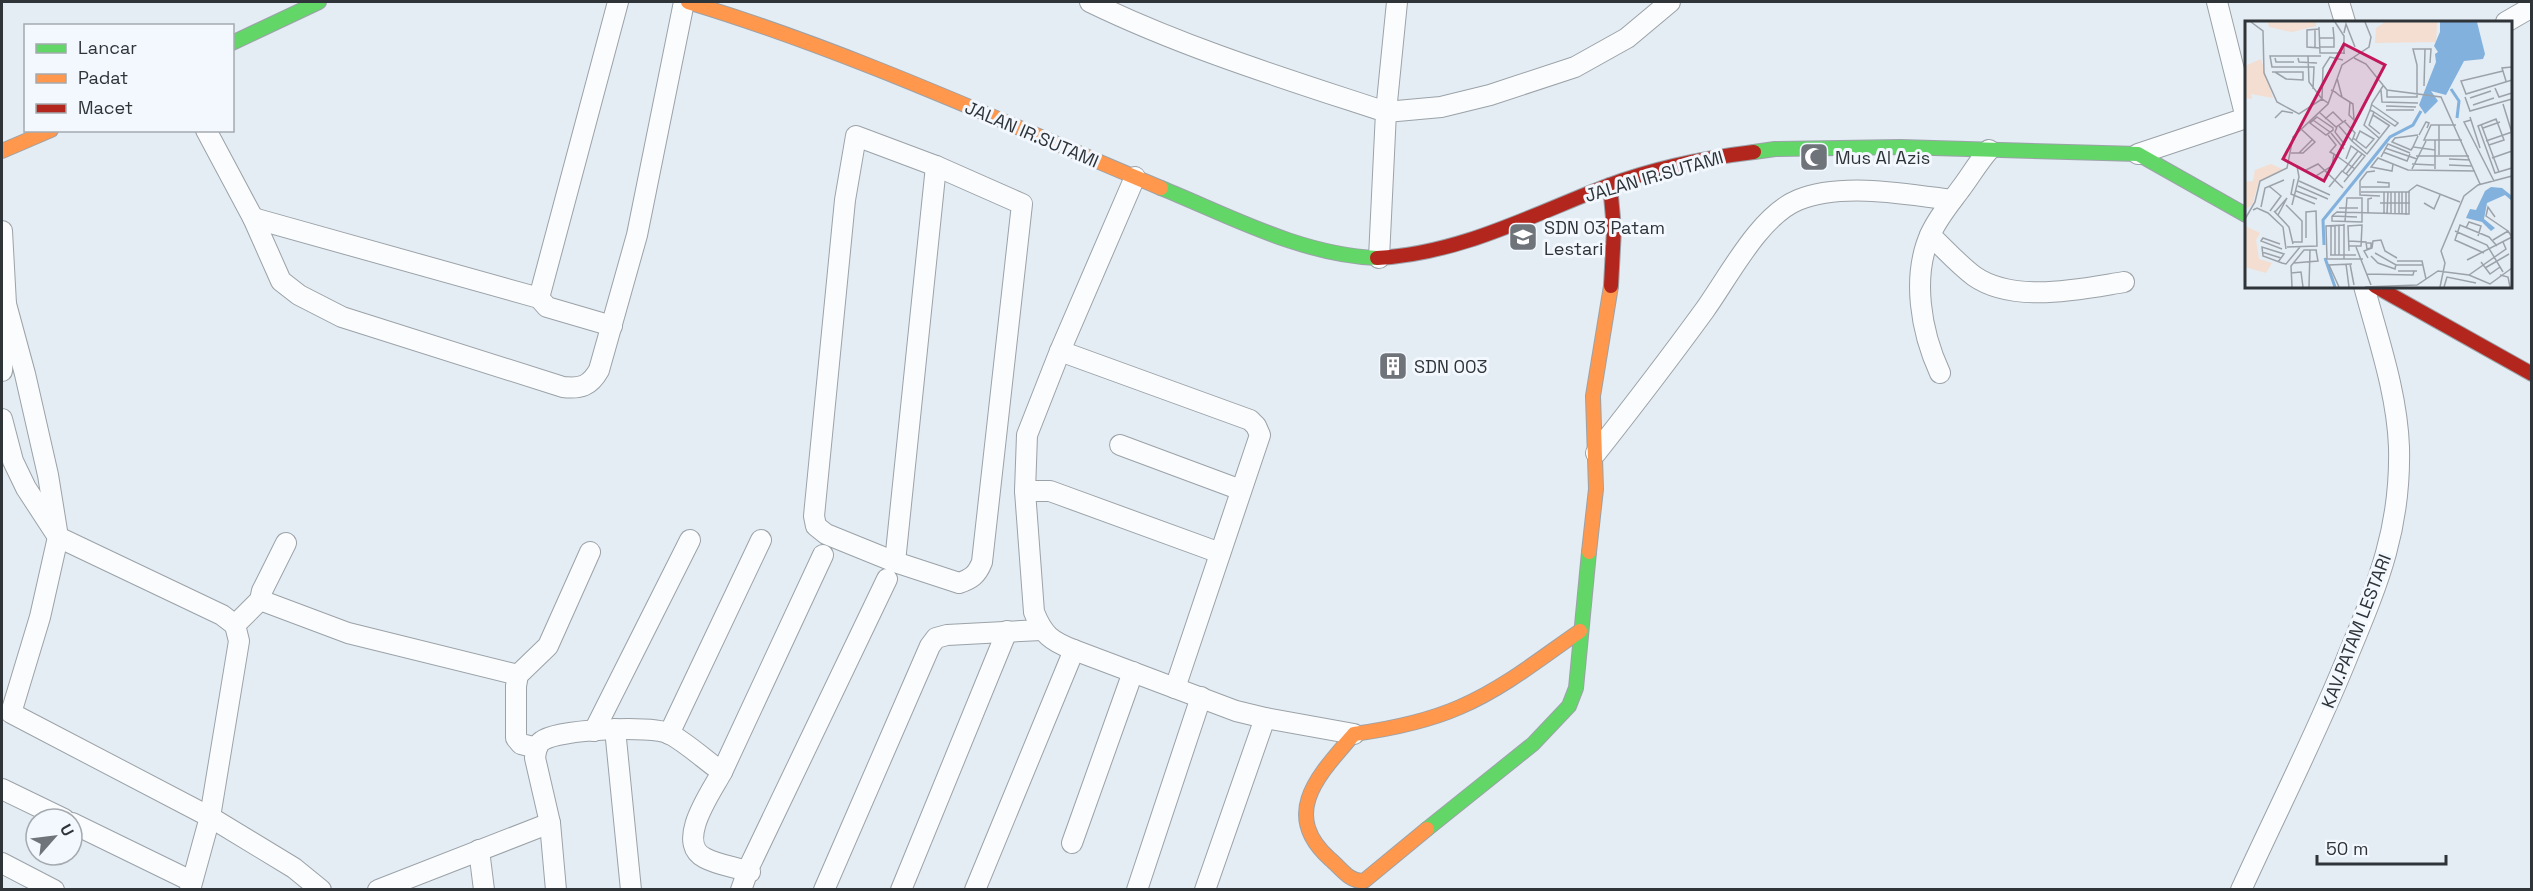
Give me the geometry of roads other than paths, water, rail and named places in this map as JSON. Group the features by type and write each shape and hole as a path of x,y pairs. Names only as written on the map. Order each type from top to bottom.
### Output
{"street":[{"path":"234,43 319,2"},
{"path":"539,298 618,2"},
{"path":"207,132 252,218 281,281 316,304 342,317 563,387 576,388 593,381 599,370 612,326 637,235 686,2"},
{"name":"JALAN IR.SUTAMI","path":"686,2 738,17 888,75 1295,243 1355,257 1379,258 1440,249 1474,239 1610,185 1698,159 1775,149 1900,147 2138,154 2245,213"},
{"path":"1090,2 1121,17 1239,63 1386,112 1441,107 1491,95 1575,67 1627,38 1670,2"},
{"path":"1379,258 1386,112 1397,2"},
{"path":"2217,2 2245,114"},
{"path":"2339,2 2345,21"},
{"path":"2508,21 2532,7"},
{"path":"2138,154 2245,118"},
{"path":"2,151 46,132"},
{"path":"856,136 936,166 1022,204 982,562 978,573 969,580 959,583 891,570 826,534 816,526 814,516 814,494 845,200 856,136"},
{"path":"1940,373 1929,350 1921,293 1921,271 1930,235 1989,150"},
{"path":"824,555 723,772 693,826 692,838 703,858 745,881 750,865 891,570 936,166"},
{"path":"1135,177 1060,351 1027,435 1025,491 1032,595 1034,612 1041,630 1057,643 1201,697 1265,718 1354,734 1384,730 1423,720 1474,701 1580,631"},
{"path":"1354,734 1314,783 1307,796 1305,811 1310,833 1320,851 1352,880 1360,882 1368,879 1417,837 1503,770 1569,706 1576,688 1580,631 1594,512 1596,453 1592,417 1593,396 1615,254 1610,185"},
{"path":"1596,453 1704,311 1756,236 1782,210 1797,200 1833,193 1860,191 1895,192 1952,201"},
{"path":"252,218 539,298 547,307 612,326"},
{"path":"2,231 4,305 2,371"},
{"path":"1930,235 1974,276 2004,288 2033,292 2063,291 2124,282"},
{"name":"KAV.PATAM LESTARI","path":"2241,890 2331,699 2378,582 2388,550 2396,506 2399,445 2388,376 2365,288"},
{"path":"2379,288 2532,374"},
{"path":"4,305 28,385 48,475 58,537 40,617 6,719 210,817 294,868 303,884 321,890"},
{"path":"1060,351 1250,420 1260,435 1175,688"},
{"path":"2,419 13,461 26,488 58,537 222,615 235,625 239,641 210,817 191,885 84,829"},
{"path":"1120,445 1241,490"},
{"path":"1025,491 1050,491 1220,553"},
{"path":"594,730 690,540"},
{"path":"669,734 761,540"},
{"path":"235,625 260,600 262,591 286,543"},
{"path":"537,748 521,744 516,738 518,675 548,646 590,552"},
{"path":"260,600 348,633 518,675"},
{"path":"824,890 930,646 936,638 946,634 1041,630"},
{"path":"901,890 1007,632"},
{"path":"975,890 1074,650"},
{"path":"1072,843 1133,672"},
{"path":"1137,890 1201,697"},
{"path":"1205,890 1265,718"},
{"path":"615,729 631,890"},
{"path":"556,890 550,823 535,758 537,748 542,741 594,730 652,729 669,734 723,772"},
{"path":"2,789 39,807"},
{"path":"378,890 417,881 479,850 550,823"},
{"path":"479,850 484,890"},
{"path":"2,863 54,890"}],"place":[{"name":"Mus Al Azis","path":"1814,157"},
{"name":"SDN 03 Patam Lestari","path":"1523,237"},
{"name":"SDN 003","path":"1393,366"}]}
